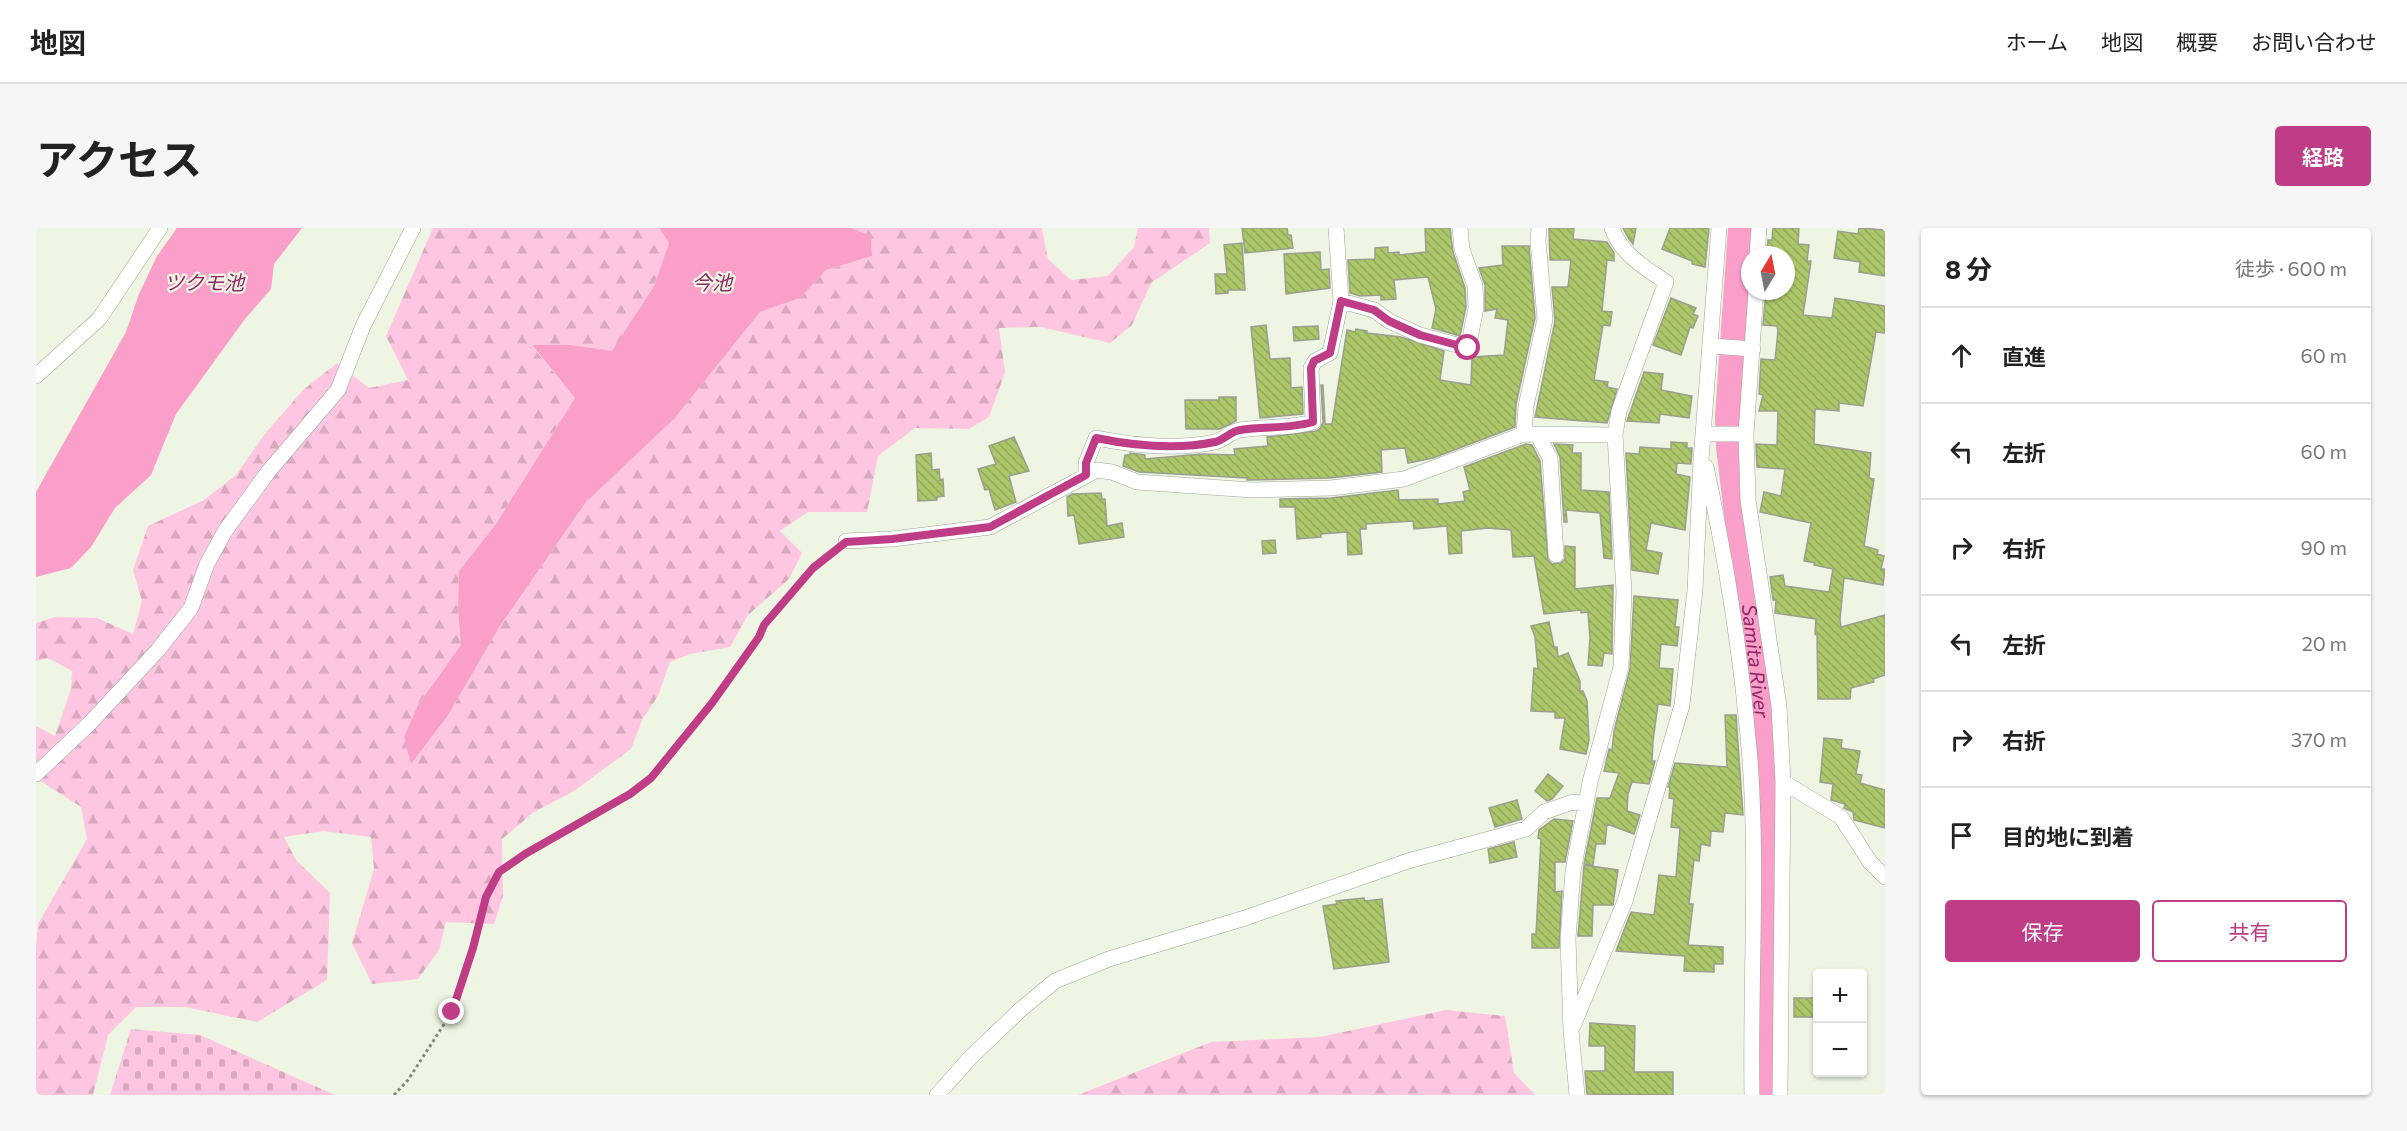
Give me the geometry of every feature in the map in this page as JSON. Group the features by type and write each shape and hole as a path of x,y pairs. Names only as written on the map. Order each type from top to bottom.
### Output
{"street":[{"path":"36,375 99,319 160,228"},
{"path":"36,774 90,723 158,650 191,608 207,564 225,531 268,472 338,390 363,326 413,228"},
{"path":"1086,475 1086,463 1096,438 1125,444 1172,446 1218,441 1237,430 1302,425 1313,422 1311,368 1314,361 1330,353 1341,301 1336,228"},
{"path":"1341,301 1374,310 1389,321 1420,335 1468,348 1476,308 1475,286 1462,249 1460,228"},
{"path":"1539,228 1545,319 1526,406 1531,434 1550,458 1556,555"},
{"path":"1577,1095 1571,1031 1568,939 1572,871 1585,804 1621,667 1624,592 1615,435 1618,411 1666,282 1636,261 1616,240 1612,228"},
{"path":"1571,1031 1624,901 1682,705 1695,590 1714,346 1719,228"},
{"path":"1758,246 1759,228"},
{"path":"1755,300 1744,434 1748,500 1779,706 1783,782 1780,1095"},
{"path":"1714,346 1751,349"},
{"path":"846,542 990,527 1097,470 1112,472 1137,482 1252,490 1331,488 1404,478 1531,434 1615,435"},
{"path":"1706,439 1744,434"},
{"path":"1706,439 1740,662 1750,760 1753,869 1752,1095"},
{"path":"1783,782 1841,817 1870,862 1885,877"},
{"path":"937,1095 970,1058 1019,1011 1055,981 1109,958 1245,918 1408,861 1526,829 1544,812 1564,805 1573,802 1585,804"}],"path":[{"path":"394,1095 408,1080 452,1012 473,948 486,897 499,872 525,854 630,794 651,778 712,703 759,637 764,625 813,568 846,542"}],"green space":[{"path":"433,228 659,228 669,243 654,286 612,352 570,345 532,346 575,398 496,524 459,571 458,611 461,645 418,705 404,737 412,763 447,717 500,626 586,502 674,419 760,312 800,298 826,270 872,256 871,236 851,228 1042,228 1048,259 1071,280 1108,276 1134,247 1138,228 1209,228 1210,243 1151,283 1132,325 1110,343 1041,327 999,328 1005,372 989,417 969,429 915,428 878,456 867,512 808,512 780,531 802,553 789,579 748,615 730,647 690,654 670,662 658,696 642,720 631,749 574,791 534,812 502,839 503,896 494,924 446,922 439,950 418,979 372,984 352,943 374,869 371,837 323,831 284,837 296,860 330,893 327,980 257,1022 185,1007 136,1007 108,1035 93,1095 36,1095 38,924 87,839 81,807 36,778 36,726 55,736 71,689 72,671 48,658 36,661 36,623 55,617 97,618 133,634 142,601 133,570 148,526 204,500 236,475 264,435 303,390 337,363 369,388 408,380 386,336"},
{"path":"1446,1010 1505,1016 1514,1073 1535,1095 1078,1095 1211,1042 1320,1037"},
{"path":"131,1029 200,1035 335,1095 110,1095"}],"water":[{"name":"ツクモ池","path":"177,228 302,228 274,264 271,289 245,319 176,414 151,475 115,508 91,547 71,568 36,577 36,492 126,332 139,294 157,256"},
{"name":"今池","path":"659,228 851,228 871,236 872,256 826,270 800,298 760,312 674,419 586,502 500,626 447,717 411,764 404,737 418,705 461,645 458,611 459,571 496,524 575,398 532,345 570,345 612,351 654,286 669,243"}],"building":[{"path":"1242,228 1287,228 1288,235 1291,235 1293,248 1245,253"},
{"path":"1425,228 1450,228 1453,252 1465,288 1466,307 1460,336 1432,328 1436,309 1428,277 1394,280 1396,299 1381,300 1381,295 1360,296 1350,293 1348,260 1375,259 1375,248 1388,247 1388,253 1399,252 1399,255 1426,252"},
{"path":"1549,228 1574,228 1573,239 1607,242 1614,253 1614,261 1607,260 1602,311 1612,312 1610,326 1603,325 1594,380 1608,382 1607,387 1617,389 1607,423 1535,417 1555,321 1552,287 1568,287 1571,260 1550,260"},
{"path":"1623,228 1636,228 1633,244 1629,239"},
{"path":"1670,228 1709,228 1705,267 1692,264 1692,261 1662,249"},
{"path":"1773,228 1799,228 1798,244 1809,245 1807,261 1811,261 1803,315 1832,318 1835,298 1885,306 1885,333 1876,332 1863,406 1839,403 1839,411 1815,409 1814,444 1871,453 1869,478 1874,479 1864,546 1878,550 1877,554 1884,556 1881,569 1885,569 1883,585 1844,578 1841,627 1885,615 1885,675 1873,679 1874,682 1851,688 1850,699 1818,699 1816,619 1775,613 1776,600 1773,600 1770,577 1783,575 1785,586 1829,592 1833,569 1804,561 1811,523 1760,512 1764,492 1781,496 1785,469 1757,467 1756,444 1777,445 1778,411 1759,411 1763,395 1759,394 1761,359 1775,360 1778,331 1777,326 1763,325 1765,300 1795,300 1795,246 1768,246 1768,240 1772,240"},
{"path":"1859,228 1885,230 1885,276 1859,272 1860,262 1834,258 1838,231 1858,234"},
{"path":"1242,243 1245,290 1228,290 1228,293 1216,294 1215,274 1227,274 1224,245"},
{"path":"1502,246 1529,246 1535,318 1516,404 1515,427 1433,458 1408,463 1405,448 1381,450 1382,472 1330,478 1247,480 1247,478 1139,472 1123,466 1125,455 1130,455 1130,453 1145,455 1145,459 1202,454 1235,455 1234,449 1268,446 1267,437 1316,431 1320,429 1323,422 1321,385 1323,385 1325,424 1332,424 1347,330 1355,332 1356,329 1367,331 1367,333 1401,337 1444,351 1440,380 1471,385 1472,357 1504,355 1508,320 1495,318 1497,309 1485,311 1485,285 1479,268 1503,265"},
{"path":"1320,252 1321,270 1329,269 1330,288 1286,294 1284,254"},
{"path":"1671,298 1696,308 1693,314 1698,316 1693,328 1690,327 1681,355 1653,345"},
{"path":"1266,325 1270,359 1290,358 1291,388 1302,387 1303,414 1260,418 1251,327"},
{"path":"1318,326 1319,339 1294,341 1293,327"},
{"path":"1644,372 1663,374 1661,390 1692,396 1689,418 1660,414 1659,423 1627,421"},
{"path":"1219,397 1236,397 1236,421 1220,429 1186,429 1185,400 1219,400"},
{"path":"1014,437 1029,471 1009,476 1016,502 995,510 989,489 985,490 978,469 996,464 989,446"},
{"path":"1671,442 1687,443 1687,448 1692,448 1691,464 1677,463 1676,474 1690,477 1685,530 1651,523 1646,550 1662,553 1658,574 1632,570 1626,453 1639,454 1640,447 1671,449"},
{"path":"1526,444 1532,445 1540,461 1548,560 1552,564 1561,563 1565,559 1565,546 1575,547 1575,589 1613,585 1612,654 1604,653 1602,666 1588,665 1590,638 1588,612 1581,613 1581,610 1544,614 1534,556 1513,557 1511,530 1488,528 1461,531 1462,553 1449,554 1447,526 1414,529 1413,521 1366,524 1366,529 1360,529 1362,554 1348,555 1347,532 1297,539 1295,507 1280,507 1280,499 1331,498 1398,490 1399,500 1438,499 1438,504 1465,501 1463,492 1470,490 1464,467"},
{"path":"1554,444 1573,445 1572,453 1581,453 1581,490 1609,492 1612,559 1604,558 1600,513 1566,510 1567,522 1564,522 1560,457"},
{"path":"931,453 932,470 939,469 940,480 943,479 944,496 937,497 937,500 918,501 916,455"},
{"path":"1101,493 1102,499 1105,499 1107,526 1122,523 1124,537 1079,544 1074,515 1068,516 1067,497 1072,494"},
{"path":"1275,540 1276,553 1263,554 1262,541"},
{"path":"1634,596 1678,600 1675,627 1679,627 1677,646 1661,644 1659,668 1673,669 1670,706 1658,704 1653,741 1652,761 1655,761 1649,784 1632,782 1628,794 1627,811 1640,815 1634,834 1607,824 1605,844 1596,844 1593,865 1584,864 1597,798 1610,798 1619,773 1604,771 1609,749 1612,750 1614,731 1630,669"},
{"path":"1549,622 1558,657 1568,653 1580,681 1580,691 1583,691 1587,701 1589,740 1586,754 1560,749 1565,718 1555,718 1555,712 1531,711 1534,668 1538,669 1535,637 1531,626"},
{"path":"1725,715 1736,715 1743,815 1725,813 1723,832 1711,831 1710,846 1701,844 1699,861 1694,860 1689,904 1693,904 1688,945 1723,947 1723,964 1714,964 1714,972 1684,971 1685,956 1616,951 1631,912 1654,915 1659,875 1676,877 1680,828 1671,827 1674,799 1669,798 1670,787 1668,787 1675,763 1727,767"},
{"path":"1824,738 1842,740 1841,748 1860,751 1856,774 1862,775 1860,783 1885,790 1885,828 1854,820 1853,812 1844,808 1845,804 1831,800 1833,784 1820,782"},
{"path":"1548,774 1563,786 1552,799 1547,801 1535,791"},
{"path":"1517,800 1522,819 1495,827 1489,808"},
{"path":"1554,819 1573,821 1565,862 1555,862 1555,892 1562,891 1559,948 1532,948 1532,934 1536,934 1541,839 1538,838 1539,830"},
{"path":"1514,842 1517,857 1490,863 1488,849"},
{"path":"1584,865 1618,870 1613,905 1593,905 1592,936 1578,936"},
{"path":"1364,898 1365,901 1382,899 1389,962 1334,969 1323,906 1337,904 1336,901"},
{"path":"1794,998 1813,998 1813,1017 1794,1017"},
{"path":"1590,1023 1635,1026 1634,1072 1673,1072 1673,1095 1587,1094 1585,1071 1605,1071 1605,1046 1589,1046"}],"waterway":[{"name":"Samita River","path":"1742,228 1729,416 1730,446 1769,777 1772,827 1765,1095"}],"route":[{"path":"452,1012 473,948 486,897 499,872 525,854 630,794 651,778 712,703 759,637 764,625 813,568 846,542 990,527 1086,475 1086,463 1096,438 1125,444 1172,446 1218,441 1237,430 1302,425 1313,422 1311,368 1314,361 1330,353 1341,301 1374,310 1389,321 1420,335 1468,348"}]}
